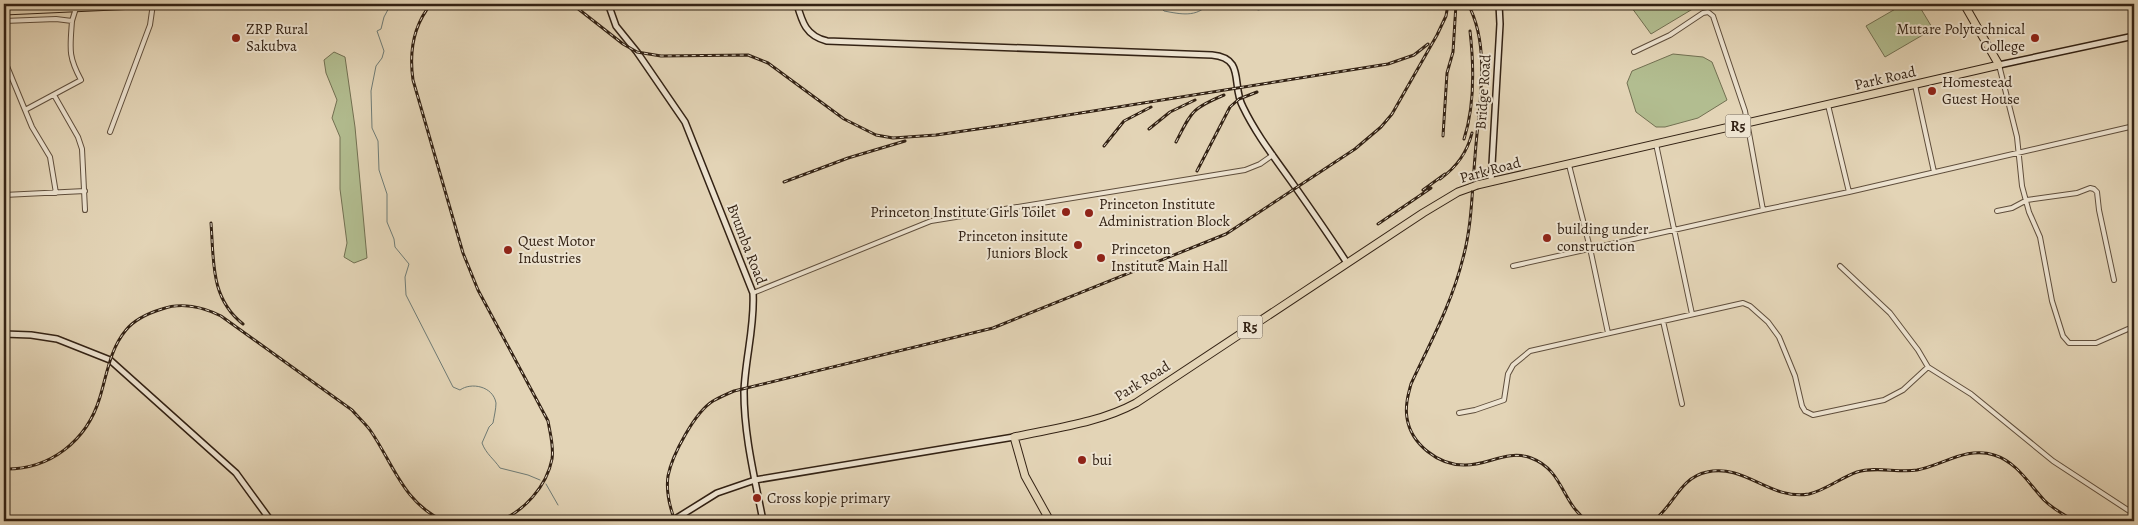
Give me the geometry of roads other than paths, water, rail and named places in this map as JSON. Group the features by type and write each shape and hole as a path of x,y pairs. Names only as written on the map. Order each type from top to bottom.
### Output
{"highway":[{"path":"4,6 52,4"},
{"path":"4,11 158,4"},
{"path":"1964,4 1999,65"},
{"name":"Park Road","path":"1014,437 1119,412 1166,384 1446,199 1474,186 1999,65"},
{"path":"1014,437 1025,476 1050,521"}],"street":[{"path":"110,132 150,26 154,4"},
{"name":"Bvumba Road","path":"610,4 616,26 637,52 685,122 753,293 753,312 744,390 744,416 747,442 763,521"},
{"path":"797,4 802,23 808,32 816,38 827,41 1226,57 1232,63 1239,88 1240,103 1253,128 1347,263"},
{"name":"Bridge Road","path":"1491,182 1493,128 1498,78 1499,4"},
{"path":"25,110 82,80 73,65 69,52 72,22 76,7"},
{"path":"1634,52 1670,34 1705,12 1711,14 1725,49 1745,112 1762,210"},
{"path":"4,21 56,19 72,22"},
{"path":"2134,36 1999,65 2017,137 2022,186 2027,200 2028,212 2040,237 2052,301 2065,340 2073,344 2096,343 2120,332 2134,329"},
{"path":"4,59 32,127 50,157 56,193"},
{"path":"1915,85 1934,172"},
{"path":"54,95 78,137 82,149 86,210"},
{"path":"1828,105 1849,192"},
{"path":"1513,266 1849,192 2134,126"},
{"path":"1656,144 1692,314"},
{"path":"753,293 931,222 1245,170 1260,164 1273,155"},
{"path":"1569,165 1590,248 1608,334"},
{"path":"1997,211 2012,208 2027,200 2076,193 2090,188 2094,189 2097,192 2114,280"},
{"path":"4,195 86,191"},
{"path":"1840,266 1895,318 1928,367 1971,394 2053,461 2134,514"},
{"path":"1460,413 1504,400 1508,374 1513,365 1530,351 1743,303 1750,306 1768,322 1779,337 1795,376 1804,411 1813,415 1884,400 1903,390 1928,367"},
{"path":"1664,321 1682,404"},
{"path":"4,334 31,335 57,339 110,360 236,473 271,521"},
{"path":"672,521 717,492 756,480 1014,437"}],"waterway":[{"path":"391,4 384,17 381,29 377,31 384,51 382,58 376,66 371,91 372,128 378,141 379,170 387,194 387,222 395,247 409,264 405,277 406,295 453,387 460,390 470,386 481,387 494,397 496,405 493,423 489,427 482,443 488,453 500,468 540,480"},
{"path":"1059,4 1064,4"},
{"path":"1084,4 1090,4"},
{"path":"1158,4 1164,11 1188,14 1199,11 1208,4"},
{"path":"1242,4 1244,7 1259,10 1269,4"},
{"path":"546,484 558,505"}],"railway":[{"path":"431,4 416,30 412,49 413,80 463,253 478,290 548,421 552,444 552,459 545,479 539,488 525,505 498,521"},
{"path":"572,4 623,44 637,52 661,56 748,55 768,63 844,119 876,135 893,138 936,135 1005,125 1388,64 1414,55 1428,44"},
{"path":"675,521 668,493 670,467 679,446 692,424 699,414 713,401 734,391 993,328 1226,234 1355,149 1381,127 1392,114 1437,35 1446,16 1448,4"},
{"path":"1443,136 1447,73 1453,52 1456,4"},
{"path":"1468,4 1480,40 1482,60 1482,79 1468,233 1453,291 1411,384 1406,414 1414,436 1420,444 1427,451 1445,461 1454,464 1472,465 1514,455 1531,458 1542,463 1557,479 1579,514 1588,521"},
{"path":"1464,139 1468,126 1473,85 1470,31"},
{"path":"1197,171 1230,107 1239,99 1257,92"},
{"path":"1176,142 1194,112 1205,104 1224,95"},
{"path":"1149,129 1170,112 1195,100"},
{"path":"1104,146 1124,121 1151,107"},
{"path":"1440,179 1460,159 1472,133"},
{"path":"784,182 848,158 905,141"},
{"path":"1423,190 1445,174"},
{"path":"1378,224 1431,188"},
{"path":"211,223 214,265 219,291 232,314 243,324"},
{"path":"4,469 21,468 37,464 64,450 76,439 94,413 116,345 126,330 134,323 147,315 169,307 192,306 221,316 352,410 370,430 400,481 418,504 444,521"},
{"path":"1653,521 1683,486 1698,475 1707,472 1733,473 1770,488 1795,495 1809,494 1821,490 1845,477 1864,470 1917,470 1965,454 1974,453 1984,453 2002,458 2016,468 2047,503 2075,521"}],"place":[{"name":"ZRP Rural Sakubva","path":"236,38"},
{"name":"Mutare Polytechnical College","path":"2035,38"},
{"name":"Homestead Guest House","path":"1932,91"},
{"name":"Princeton Institute Girls Toilet","path":"1066,212"},
{"name":"Princeton Institute Administration Block","path":"1089,213"},
{"name":"building under construction","path":"1547,238"},
{"name":"Princeton insitute Juniors Block","path":"1078,245"},
{"name":"Quest Motor Industries","path":"508,250"},
{"name":"Princeton Institute Main Hall","path":"1101,258"},
{"name":"bui","path":"1082,460"},
{"name":"Cross kopje primary","path":"757,498"}]}
